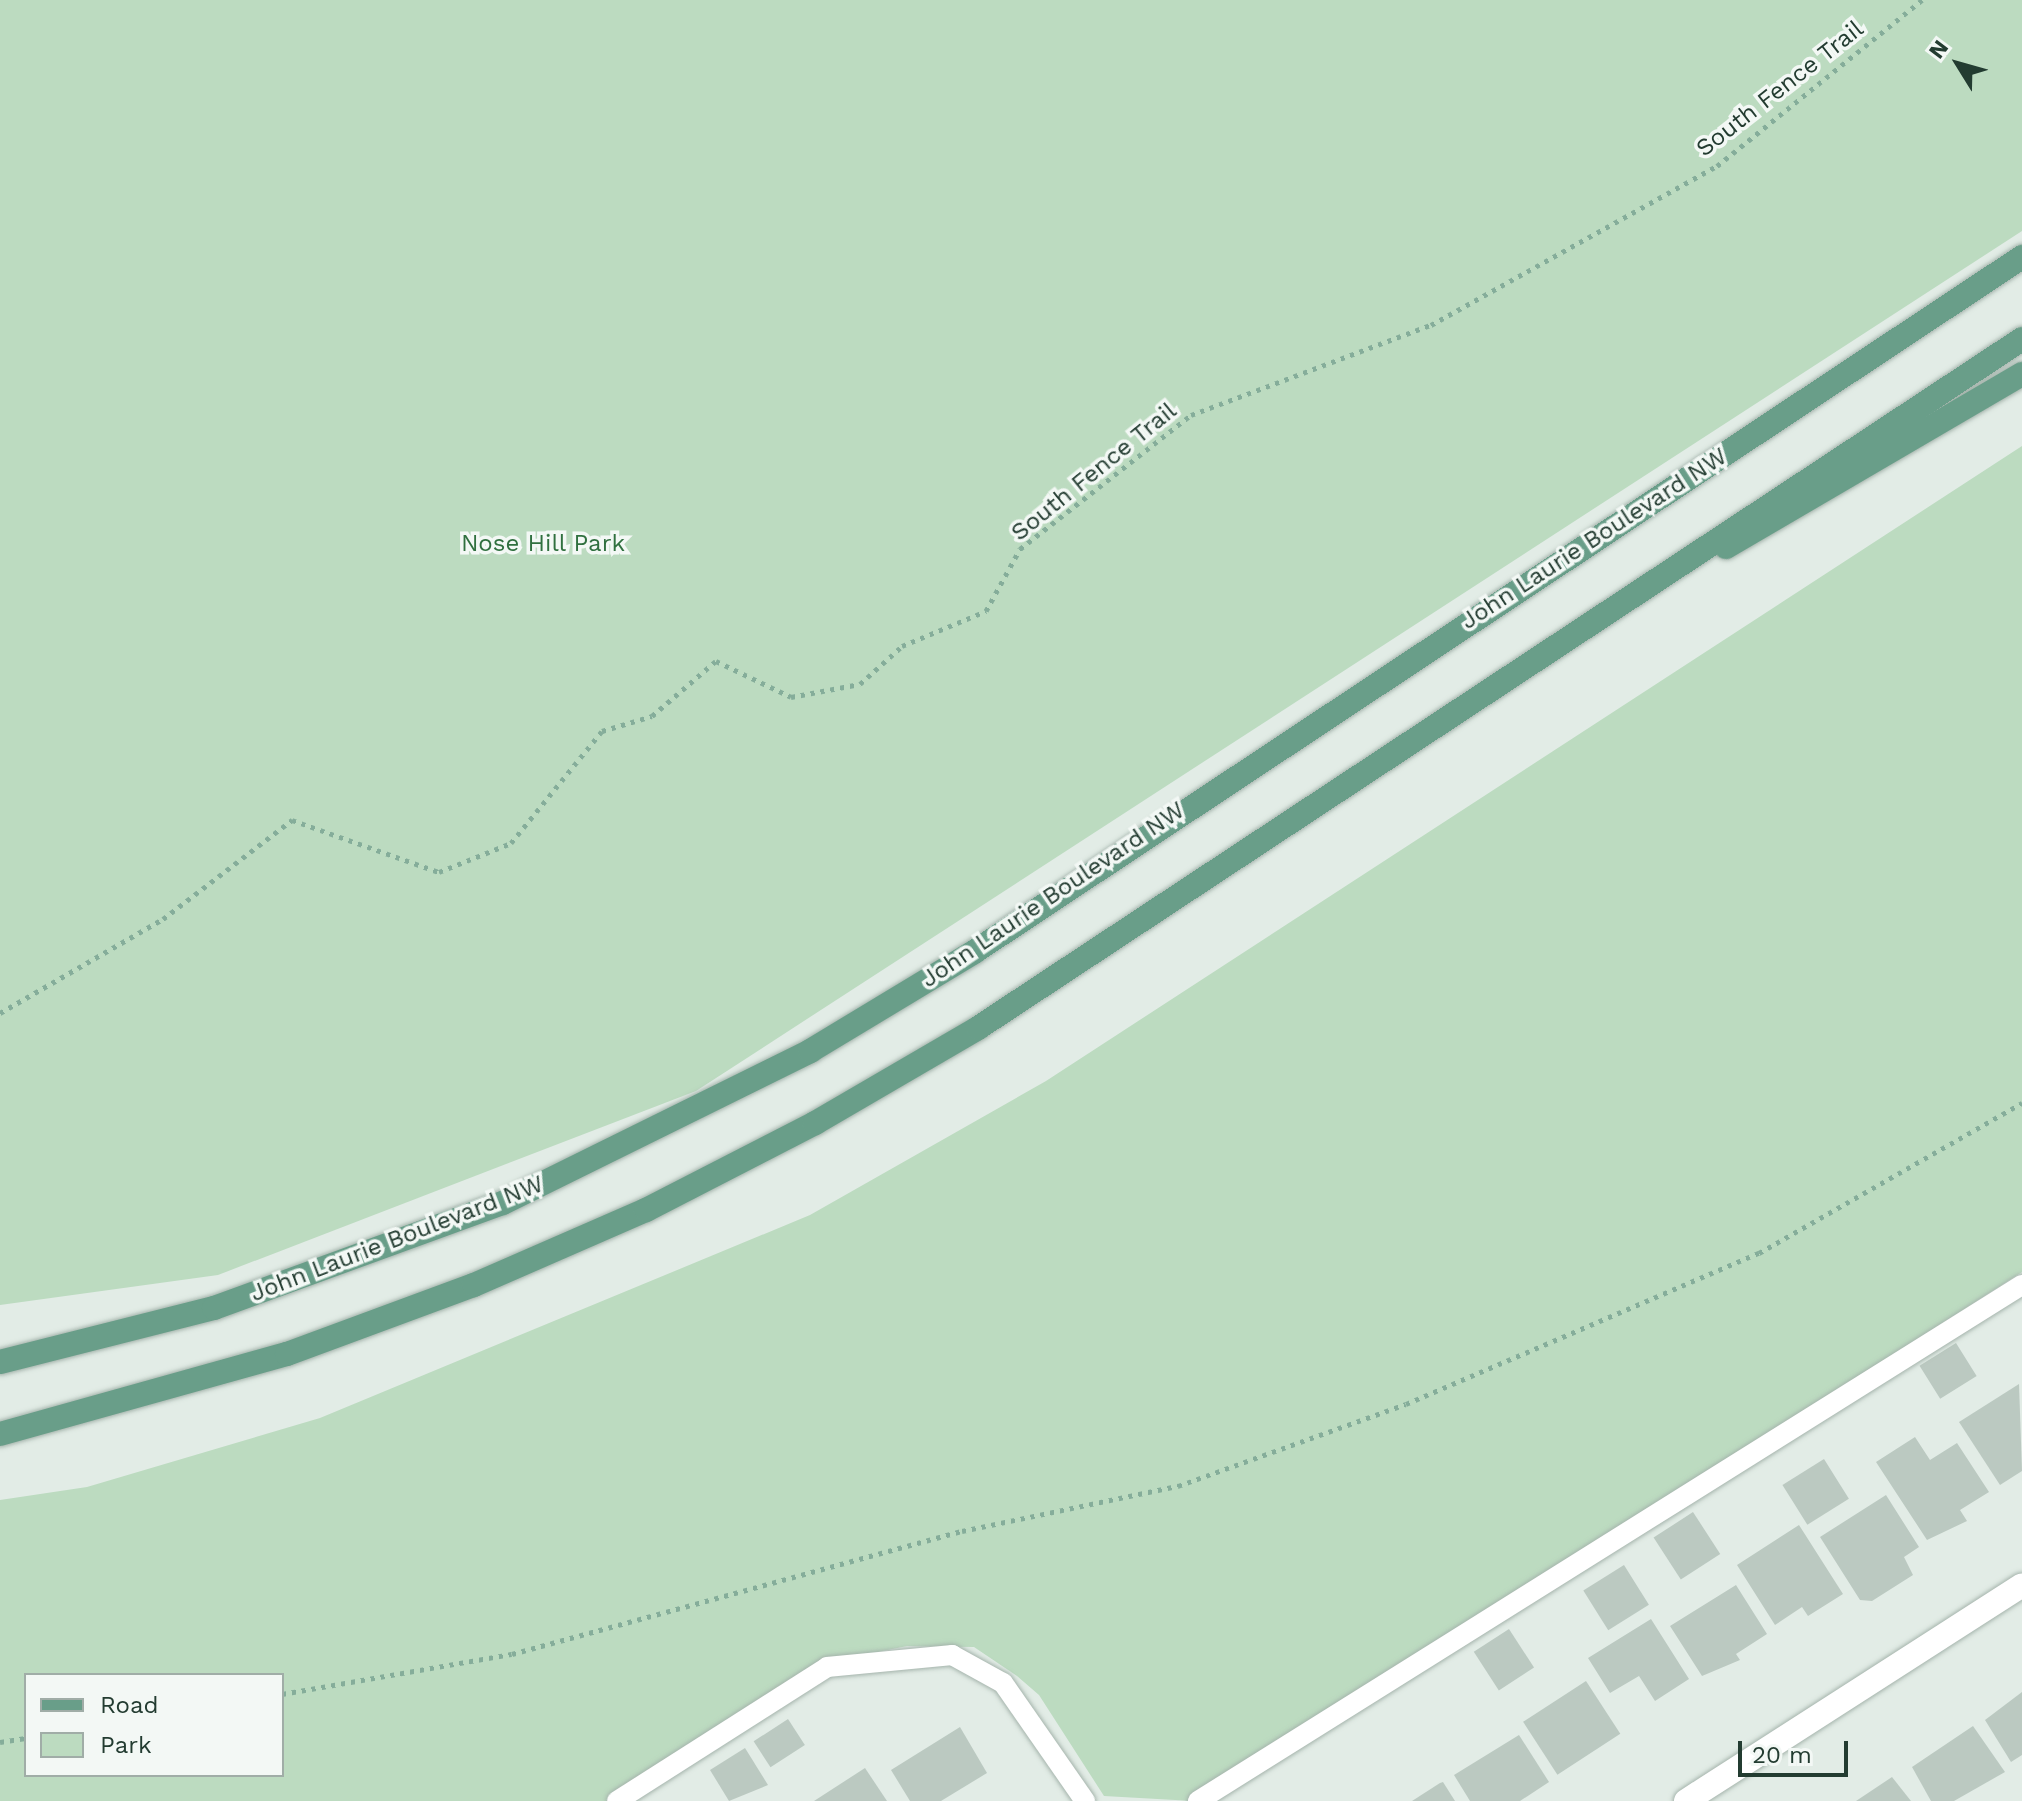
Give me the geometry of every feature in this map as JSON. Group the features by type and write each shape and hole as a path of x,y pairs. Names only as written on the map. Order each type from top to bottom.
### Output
{"main road":[{"name":"John Laurie Boulevard NW","path":"0,1362 214,1308 489,1209 810,1051 974,952 2022,257"},
{"path":"0,1434 287,1354 474,1285 801,1130 978,1028 1623,598 2022,339"},
{"path":"1623,598 1778,521 2022,374"}],"street":[{"path":"1686,1801 2022,1585"}],"lane":[{"path":"1198,1801 2022,1285"},
{"path":"617,1801 827,1667 936,1655 952,1655 1003,1683 1085,1801"}],"path":[{"name":"South Fence Trail","path":"0,1013 163,919 292,820 439,872 511,843 602,731 652,716 716,661 791,697 860,684 902,646 986,611 1020,549 1191,415 1431,325 1717,166 1922,0"},
{"path":"284,1694 512,1654 962,1531 1178,1486 1406,1404 1759,1253 2022,1103"},
{"path":"0,1742 24,1738"}],"green space":[{"name":"Nose Hill Park","path":"0,0 2022,0 2022,231 696,1091 218,1275 0,1305"},
{"path":"2022,446 2022,1272 1193,1801 1104,1796 1039,1695 1017,1676 974,1647 907,1646 833,1661 611,1801 0,1801 0,1500 87,1487 320,1418 810,1215 1046,1081"}],"building":[{"path":"1956,1343 1977,1376 1940,1399 1920,1366"},
{"path":"2019,1384 2022,1471 2000,1485 1959,1422"},
{"path":"1915,1437 1930,1460 1957,1443 1989,1492 1960,1510 1967,1521 1927,1540 1876,1462"},
{"path":"1824,1459 1849,1499 1807,1525 1782,1485"},
{"path":"1886,1495 1919,1547 1904,1557 1913,1575 1872,1601 1860,1600 1820,1537"},
{"path":"1693,1512 1720,1554 1681,1580 1654,1538"},
{"path":"1799,1525 1843,1594 1808,1616 1802,1607 1775,1625 1737,1565"},
{"path":"1624,1565 1649,1605 1608,1630 1583,1590"},
{"path":"1736,1585 1767,1634 1736,1654 1740,1660 1702,1676 1670,1626"},
{"path":"1651,1619 1689,1679 1655,1701 1639,1676 1610,1693 1588,1658"},
{"path":"1509,1629 1534,1668 1499,1690 1474,1652"},
{"path":"1586,1681 1620,1734 1557,1775 1523,1722"},
{"path":"2022,1692 2022,1755 2011,1762 1985,1720"},
{"path":"788,1719 805,1745 770,1767 754,1741"},
{"path":"1973,1726 2005,1772 1954,1801 1931,1801 1912,1767"},
{"path":"960,1727 987,1773 941,1801 910,1801 891,1770"},
{"path":"1519,1735 1549,1782 1520,1801 1470,1801 1454,1775"},
{"path":"745,1748 768,1785 729,1801 710,1770"},
{"path":"865,1768 887,1801 814,1801"},
{"path":"1892,1777 1911,1801 1856,1801"},
{"path":"1443,1782 1455,1801 1412,1801 1440,1783"}]}
